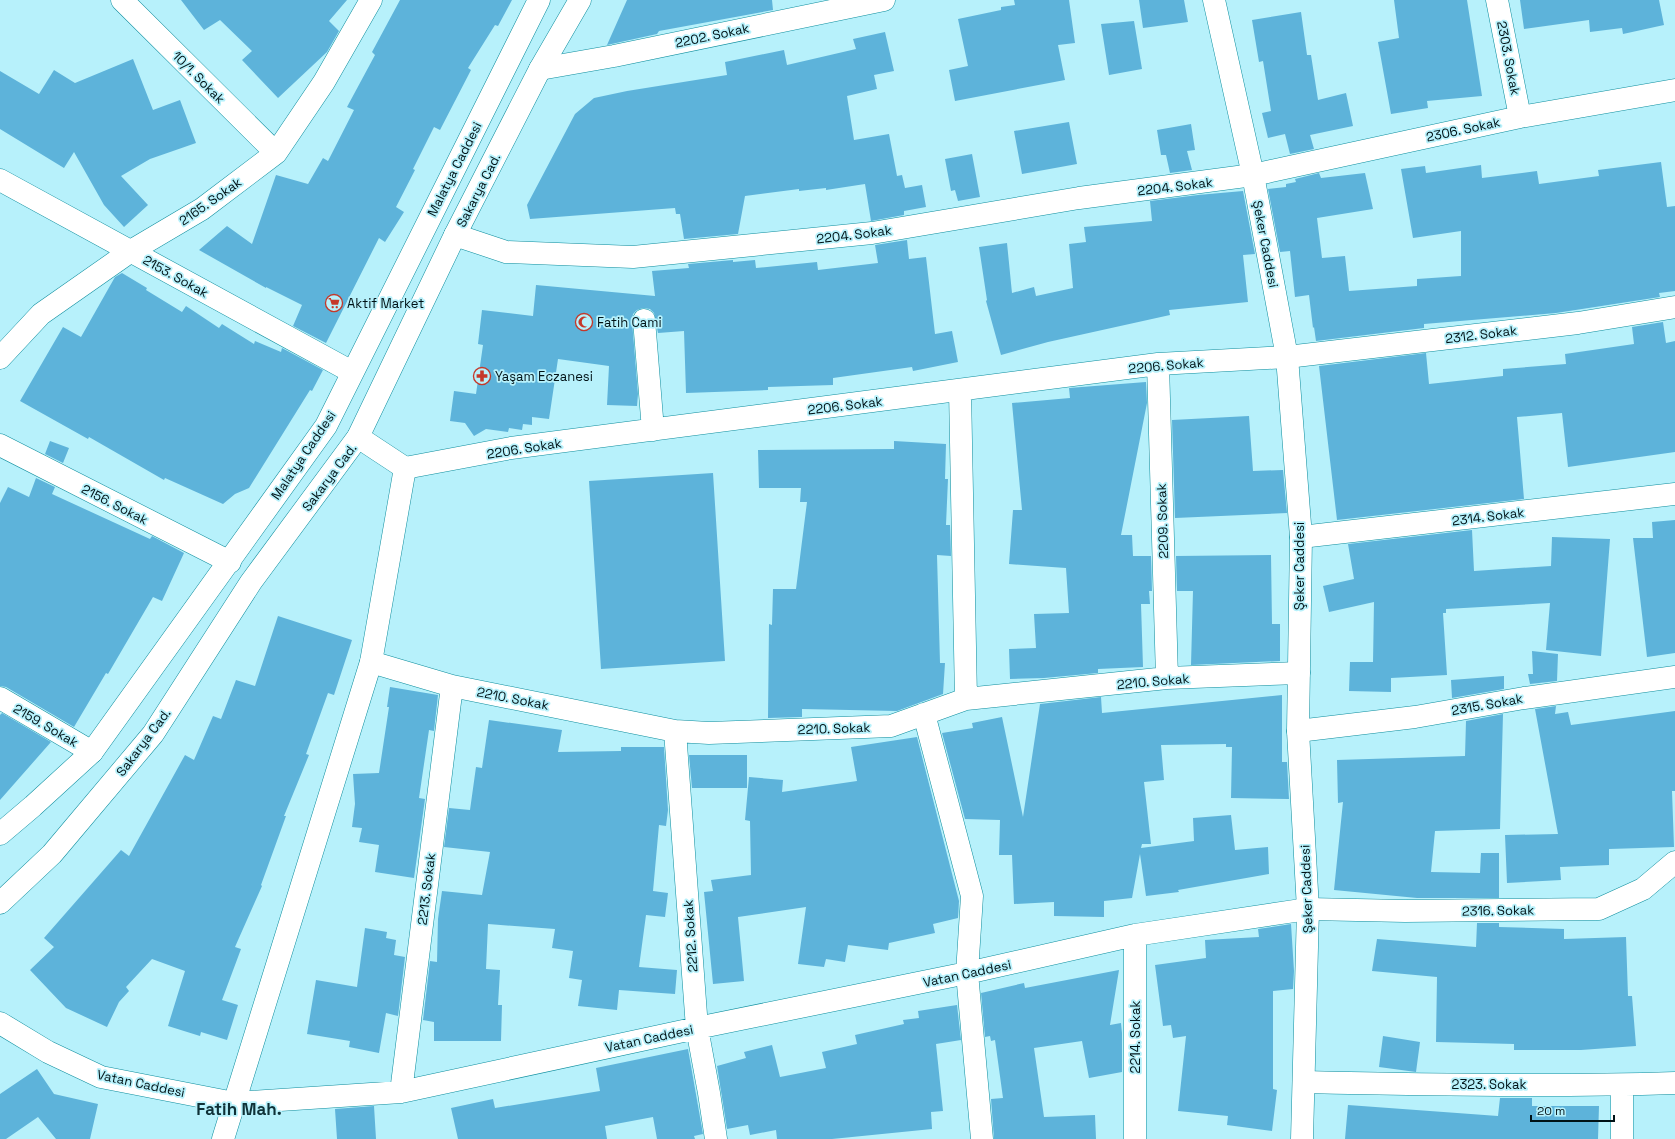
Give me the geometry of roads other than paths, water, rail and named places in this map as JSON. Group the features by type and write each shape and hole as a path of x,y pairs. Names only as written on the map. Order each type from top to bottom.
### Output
{"street":[{"name":"10/1. Sokak","path":"122,0 276,153"},
{"name":"2165. Sokak","path":"0,358 41,314 131,252 202,209 276,153 324,82 371,0"},
{"name":"Malatya Caddesi","path":"0,834 92,752 230,562 326,426 539,0"},
{"name":"Sakarya Cad.","path":"0,903 52,854 153,734 251,582 358,437 455,235 540,69 580,0"},
{"name":"2202. Sokak","path":"540,69 614,56 884,0"},
{"name":"Şeker Caddesi","path":"1214,0 1253,175 1287,357 1301,538 1298,731 1308,909 1302,1139"},
{"name":"2303. Sokak","path":"1498,0 1520,117"},
{"name":"2306. Sokak","path":"1253,175 1520,117 1675,90"},
{"name":"2204. Sokak","path":"455,235 506,252 632,257 872,233 1079,198 1253,175"},
{"name":"2153. Sokak","path":"0,180 352,372"},
{"name":"2312. Sokak","path":"1287,357 1578,323 1675,307"},
{"path":"644,320 653,430"},
{"name":"2206. Sokak","path":"405,468 511,448 1158,364 1287,357"},
{"name":"2209. Sokak","path":"1158,364 1166,678"},
{"path":"960,390 966,699"},
{"path":"222,1139 371,662 405,468 358,437"},
{"name":"2156. Sokak","path":"0,445 230,562"},
{"name":"2314. Sokak","path":"1301,538 1675,494"},
{"name":"2210. Sokak","path":"371,662 452,686 675,731 709,733 891,726 966,699 1166,678 1299,673"},
{"name":"2315. Sokak","path":"1298,731 1415,717 1524,698 1675,677"},
{"name":"2213. Sokak","path":"401,1092 452,686"},
{"name":"2159. Sokak","path":"0,698 92,752"},
{"path":"924,714 972,896 967,973 982,1139"},
{"name":"2212. Sokak","path":"675,731 697,1028 716,1139"},
{"name":"2316. Sokak","path":"1308,909 1405,911 1599,909 1643,889 1675,862"},
{"name":"Vatan Caddesi","path":"0,1023 48,1052 101,1077 234,1103 401,1092 697,1028 967,973 1135,935 1308,909"},
{"name":"2214. Sokak","path":"1135,935 1135,1139"},
{"name":"2323. Sokak","path":"1304,1082 1367,1084 1622,1085 1675,1083"},
{"path":"1622,1085 1622,1139"}],"place":[{"name":"Aktif Market","path":"334,303"},
{"name":"Fatih Cami","path":"584,322"},
{"name":"Yaşam Eczanesi","path":"482,376"}],"district":[{"name":"Fatih Mah.","path":"239,1109"}]}
